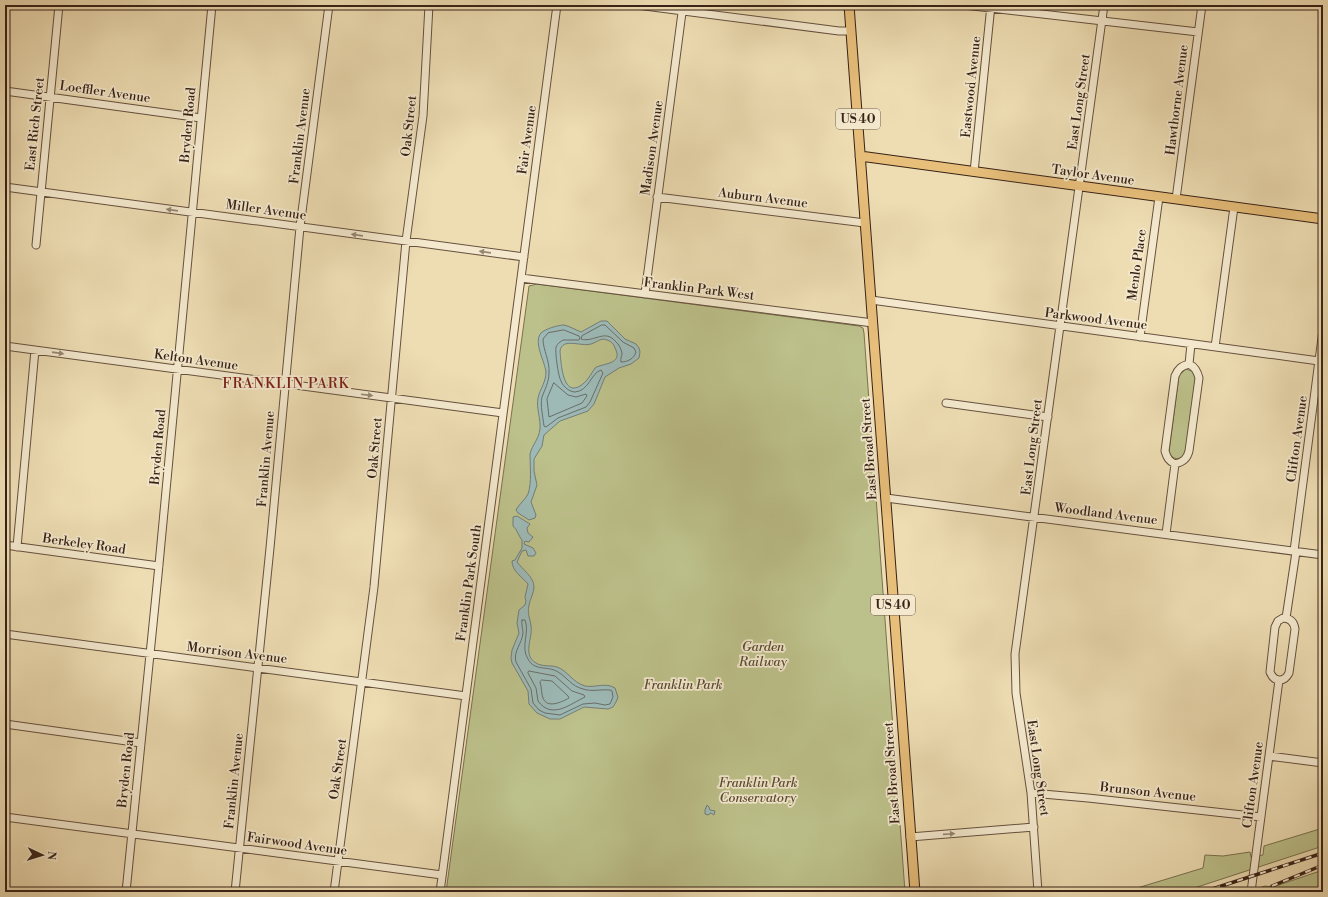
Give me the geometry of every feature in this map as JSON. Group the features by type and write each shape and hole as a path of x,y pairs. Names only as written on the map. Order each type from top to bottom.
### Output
{"main road":[{"name":"East Broad Street","path":"849,5 915,892"},
{"name":"Taylor Avenue","path":"860,156 1323,218"}],"street":[{"name":"East Rich Street","path":"36,245 58,5"},
{"name":"Bryden Road","path":"126,892 159,566 212,5"},
{"name":"Franklin Avenue","path":"235,892 286,384 300,227 328,5"},
{"name":"Oak Street","path":"334,892 374,587 406,241 423,116 429,5"},
{"name":"Fair Avenue","path":"521,278 557,5"},
{"path":"637,5 682,8 839,32 851,31"},
{"path":"964,5 1198,32"},
{"name":"East Long Street","path":"1038,892 1031,793 1018,706 1015,669 1017,642 1104,5"},
{"name":"Hawthorne Avenue","path":"1176,199 1202,5"},
{"name":"Eastwood Avenue","path":"974,172 991,7"},
{"name":"Madison Avenue","path":"644,294 682,8"},
{"name":"Loeffler Avenue","path":"5,91 201,118"},
{"name":"Miller Avenue","path":"5,187 524,257"},
{"name":"Menlo Place","path":"1140,337 1159,196"},
{"name":"Auburn Avenue","path":"657,197 865,223"},
{"path":"1215,347 1234,207"},
{"name":"Franklin Park West","path":"521,278 873,323"},
{"name":"Franklin Park South","path":"440,892 521,278"},
{"name":"Parkwood Avenue","path":"871,300 1060,327 1319,361"},
{"name":"Clifton Avenue","path":"1286,618 1319,386 1319,361 1323,330"},
{"path":"1188,364 1191,344"},
{"name":"Kelton Avenue","path":"5,346 503,414"},
{"path":"18,547 35,350"},
{"path":"1188,364 1193,366 1197,371 1199,378 1189,451 1187,458 1182,462 1175,464 1170,462 1165,451 1175,376 1179,369 1188,364"},
{"path":"946,403 1048,417"},
{"path":"1166,534 1175,464"},
{"name":"Woodland Avenue","path":"886,498 1323,555"},
{"name":"Berkeley Road","path":"5,545 159,566"},
{"path":"1286,618 1294,623 1295,629 1289,673 1285,679 1279,680 1273,678 1270,672 1276,624 1280,619 1286,618"},
{"name":"Morrison Avenue","path":"5,634 466,696"},
{"name":"Clifton Avenue","path":"1250,892 1279,680"},
{"path":"5,724 141,743"},
{"path":"1269,756 1323,763"},
{"name":"Brunson Avenue","path":"1031,793 1261,817"},
{"name":"Fairwood Avenue","path":"5,817 442,875"},
{"path":"910,836 1034,827"}],"green space":[{"name":"Franklin Park","path":"537,284 859,326 863,328 905,892 446,892 529,286"},
{"path":"1186,369 1194,372 1196,378 1186,450 1183,457 1177,459 1172,457 1169,452 1179,375"},
{"path":"1323,828 1323,846 1182,892 1124,892 1203,868 1205,855 1223,856 1250,852 1251,857 1263,855 1264,846"},
{"path":"1323,870 1323,886 1317,892 1247,892 1265,886 1273,887"}],"water":[{"path":"601,321 607,321 625,339 636,344 640,352 639,358 631,364 619,368 605,377 594,404 588,411 560,421 544,435 542,446 534,459 534,471 537,485 531,502 536,515 535,518 529,520 516,510 528,494 530,479 530,454 540,429 538,402 546,372 539,347 539,337 545,330 561,325 568,326 581,332","holes":["601,339 605,339 613,344 617,358 595,368 587,380 580,386 574,388 569,387 562,369 561,347 568,343 587,345"]},
{"path":"517,516 530,524 527,528 528,533 533,537 529,542 525,541 524,544 533,548 536,553 534,556 528,556 526,550 522,551 517,562 530,577 534,587 528,608 531,623 529,651 532,660 541,665 557,667 585,686 612,686 615,688 618,697 613,707 608,709 584,707 560,719 550,719 537,713 529,704 528,691 512,663 511,658 512,650 519,633 517,623 519,610 525,605 528,584 515,571 512,565 512,561 515,560 522,548 522,540 513,526 513,517"},
{"path":"707,805 710,810 715,811 714,815 711,813 708,815 705,814"}],"railway":[{"path":"1203,892 1323,853"},
{"path":"1272,886 1323,865"}],"district":[{"name":"FRANKLIN PARK","path":"286,384"}],"park label":[{"name":"Garden Railway","path":"763,654"},
{"name":"Franklin Park Conservatory","path":"758,790"}]}
